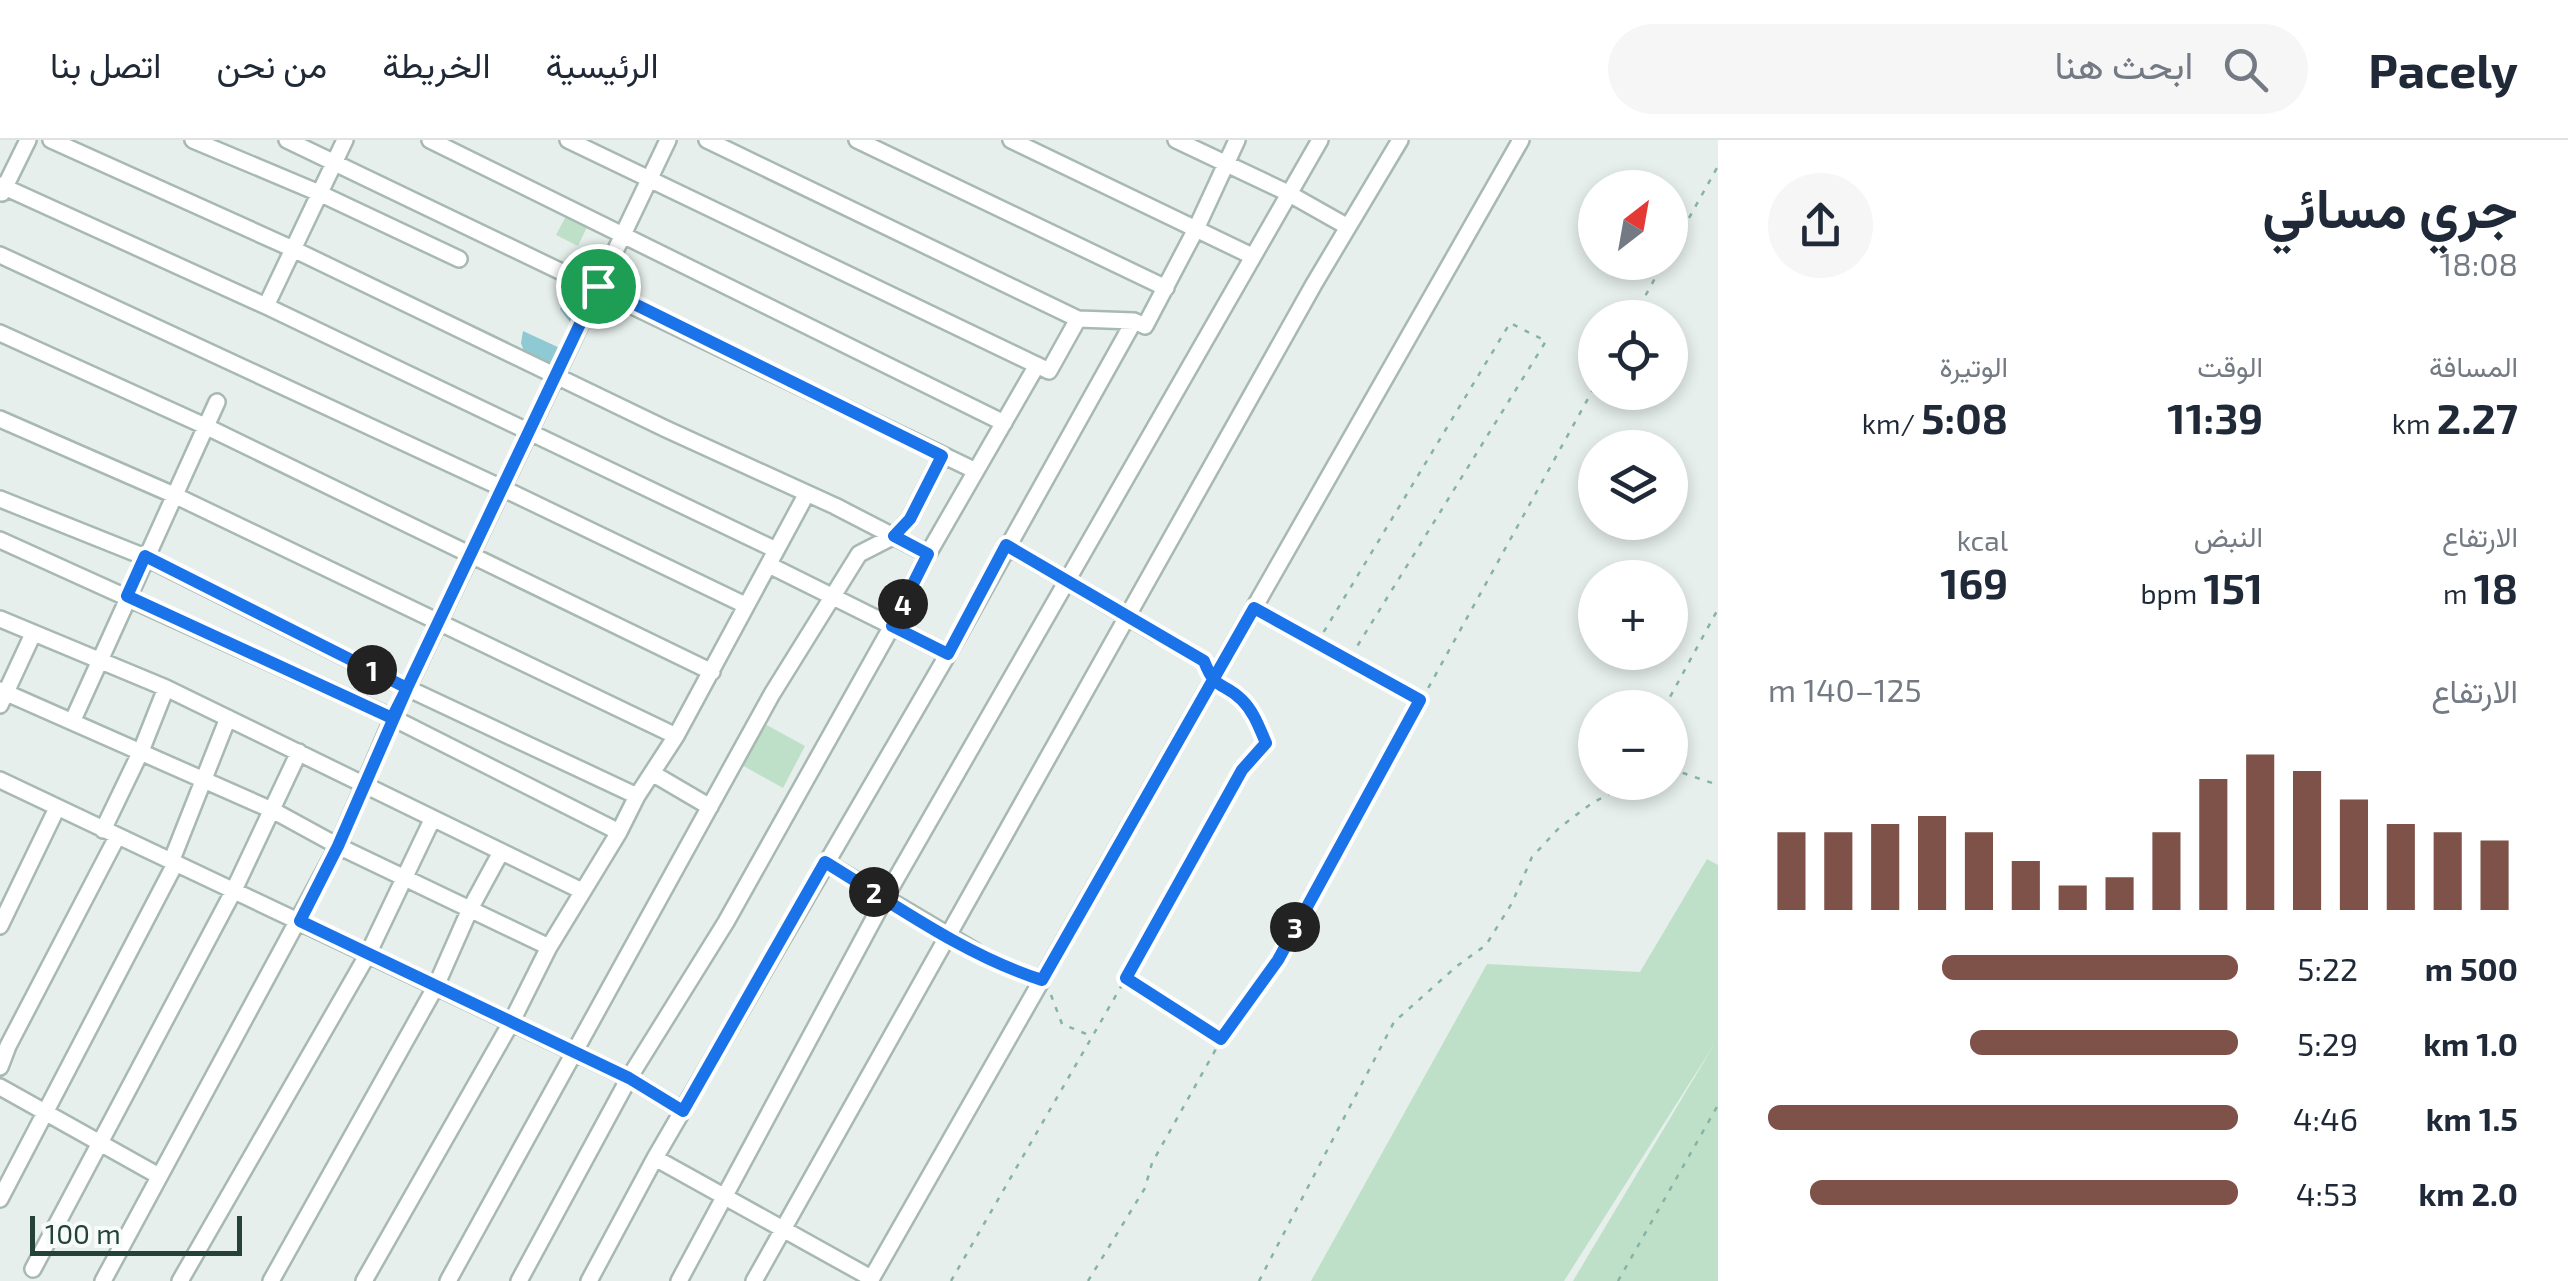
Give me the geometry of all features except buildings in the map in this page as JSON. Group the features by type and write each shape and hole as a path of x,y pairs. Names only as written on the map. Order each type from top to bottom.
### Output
{"street":[{"path":"28,140 1,190 266,306 529,432 772,558 832,596 948,654"},
{"path":"51,140 293,249 928,554"},
{"path":"192,140 320,193 459,260"},
{"path":"287,140 598,286 976,471"},
{"path":"266,306 344,140"},
{"path":"430,140 1004,423"},
{"path":"568,140 1050,371 1078,319"},
{"path":"103,1281 338,846 392,718 668,140"},
{"path":"707,140 1078,319 1145,326 1237,140"},
{"path":"856,140 1166,288"},
{"path":"1011,140 1252,256"},
{"path":"1176,140 1290,194 1348,227"},
{"path":"680,1281 885,898 1320,140"},
{"path":"754,1281 1126,616 1400,140"},
{"path":"655,1158 870,1280 1522,140"},
{"path":"0,254 745,605"},
{"path":"589,1281 655,1158 948,654 1134,322"},
{"path":"0,333 471,552 712,672"},
{"path":"519,1281 629,1078 726,922 892,626 928,554 1037,365"},
{"path":"73,720 217,402"},
{"path":"0,420 174,495 676,736"},
{"path":"448,1281 772,694 859,554 894,536 910,519 942,456"},
{"path":"364,1281 512,1022 549,947 712,672 806,495"},
{"path":"0,499 145,556 407,688 637,796"},
{"path":"0,540 392,718 619,832"},
{"path":"1006,545 1157,634"},
{"path":"0,619 166,688 582,891"},
{"path":"33,634 2,696 73,720 274,811 338,846 549,947"},
{"path":"0,1067 4,1044 110,833 166,688"},
{"path":"0,1199 173,863 228,718"},
{"path":"33,1268 233,892 299,752"},
{"path":"652,773 710,807"},
{"path":"0,780 629,1078 683,1111"},
{"path":"0,926 57,808"},
{"path":"180,1281 368,954 432,820"},
{"path":"271,1281 436,986 470,909 501,852"},
{"path":"825,862 974,951"},
{"path":"0,1088 159,1176"}],"path":[{"path":"1688,220 1718,166"},
{"path":"1317,643 1510,323 1546,341 1348,660"},
{"path":"1088,1281 1145,1188 1152,1163 1221,1039 1278,960 1582,410"},
{"path":"1254,608 1420,700"},
{"path":"1674,690 1718,610"},
{"path":"951,1281 1242,770 1266,743 1256,718 1240,697 1212,682 1204,661 1157,634"},
{"path":"1688,775 1718,784"},
{"path":"1259,1281 1394,1022 1486,945 1512,903 1532,857 1598,800"},
{"path":"974,951 1010,970 1042,980 1062,1024 1092,1036"},
{"path":"1126,978 1221,1039"},
{"path":"1618,1281 1718,1105"}],"green space":[{"path":"566,216 587,227 578,246 556,235"},
{"path":"763,723 805,746 783,788 740,764"},
{"path":"1707,859 1718,865 1718,1281 1573,1281 1715,1043 1564,1281 1311,1281 1487,964 1640,972"}],"water":[{"path":"576,288 590,293 573,326 560,309"},
{"path":"523,331 562,349 554,368 525,354 521,343"}],"route":[{"path":"598,286 407,688 392,718 127,596 145,556 407,688 338,846 300,921 629,1078 683,1111 825,862 974,951 1010,970 1042,980 1076,920 1212,682 1254,608 1420,700 1278,960 1221,1039 1126,978 1242,770 1266,743 1256,718 1240,697 1212,682 1204,661 1006,545 948,654 892,626 928,554 894,536 910,519 942,456 598,286"}]}
